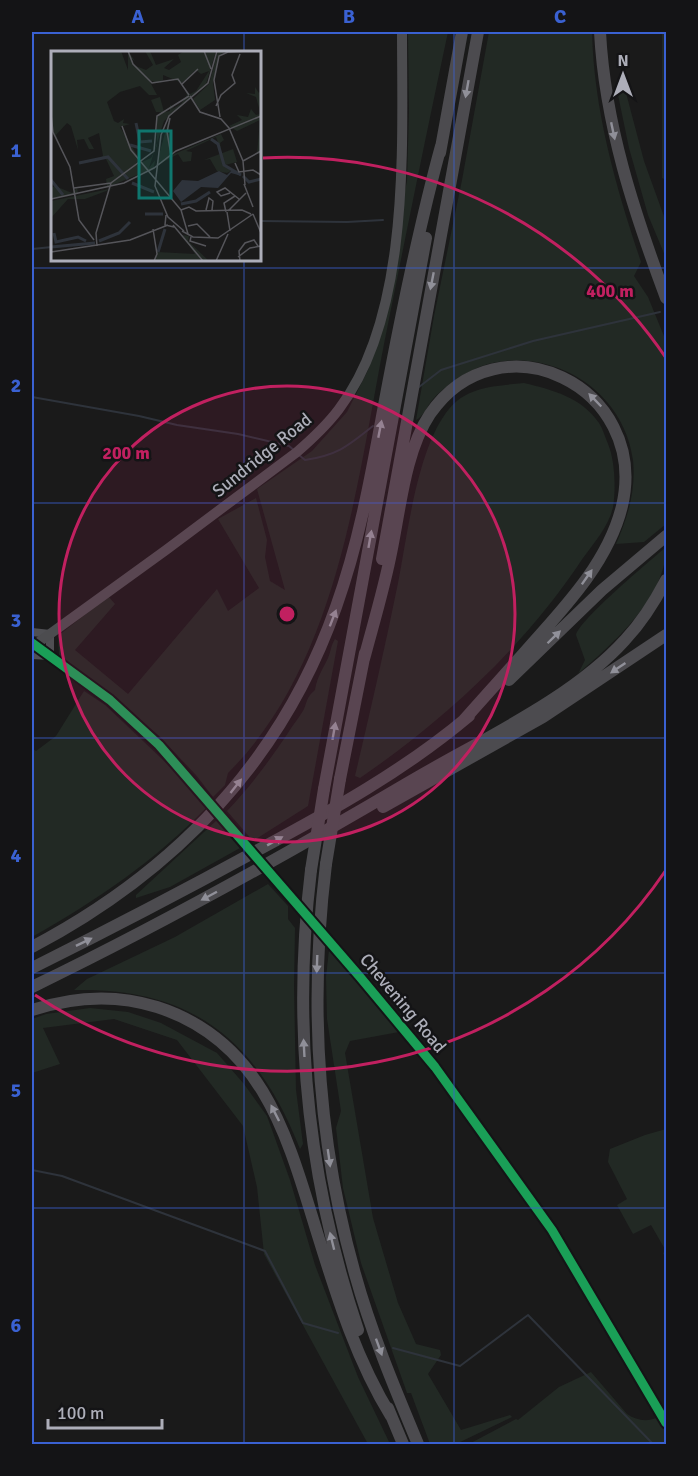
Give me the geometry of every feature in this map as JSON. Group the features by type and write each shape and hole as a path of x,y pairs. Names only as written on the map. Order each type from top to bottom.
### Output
{"highway":[{"path":"403,1444 358,1329 340,1272 325,1212 312,1140 305,1071 304,941 311,870 324,789 462,32"},
{"path":"418,1444 361,1294 344,1233 331,1170 321,1102 316,1017 318,936 326,864 340,779 364,659 478,32"},
{"path":"600,32 604,80 617,149 634,208 666,298"},
{"path":"32,947 112,899 159,863 197,829 230,794 256,760 284,718 309,673 336,608 356,543 422,216 441,146"},
{"path":"364,659 384,585 411,460 421,430 432,412 445,397 462,384 500,369 542,370 571,381 588,393 602,408 614,425 622,445 626,465 625,486 618,520 598,560 578,589 464,720"},
{"path":"32,968 170,898 327,812 394,772 464,720 602,590 666,536"},
{"path":"32,987 177,914 279,858 540,707 580,680 625,640 649,609 666,580"},
{"path":"279,858 346,826 519,731 576,696 666,635"},
{"path":"32,1010 79,999 117,999 142,1003 166,1010 197,1026 225,1045 240,1060 258,1083 283,1128 351,1333 370,1380 391,1416"}],"main road":[{"name":"Sundridge Road","path":"32,648 297,452 314,437 350,393 364,364 384,306 398,220 402,128 402,32"}],"street":[{"path":"32,632 50,634 50,656"},
{"name":"Chevening Road","path":"32,648 50,656 136,722 198,787 435,1067 552,1230 666,1423"}],"shaded area":[{"path":"408,32 448,32 351,514 336,572 318,627 294,680 265,729 228,773 225,785 213,797 196,775 158,735 59,655 58,636 108,596 115,604 75,650 128,694 217,589 228,611 259,588 218,519 256,498 267,540 265,557 270,581 285,590 257,489 312,451 347,412 368,370 407,181"},
{"path":"489,32 592,32 597,91 608,149 641,262 634,276 648,297 666,341 666,524 644,542 616,544 630,503 633,460 627,435 615,412 599,393 579,378 557,367 533,361 507,361 482,366 462,376 444,389 416,420"},
{"path":"662,32 666,32 666,180 662,178"},
{"path":"625,89 644,161 666,222 666,258 648,215 629,148 617,90"},
{"path":"524,383 566,396 584,407 599,423 610,451 615,484 613,507 608,521 560,590 510,651 453,706 423,731 360,778 355,776 388,632 415,492 429,446 438,426 456,401 483,388"},
{"path":"666,547 664,565 658,583 648,601 621,634 578,674 585,660 576,635 580,627 616,590"},
{"path":"335,639 338,641 308,806 253,841 227,811 259,773 303,711 315,690"},
{"path":"84,691 105,705 182,778 207,807 146,862 102,894 32,937 32,748 36,751 56,736"},
{"path":"217,820 240,848 170,887 136,898 136,895"},
{"path":"268,884 288,906 288,919 295,928 296,1090 303,1144 300,1149 283,1111 264,1078 241,1050 216,1028 186,1011 153,998 116,992 74,990 87,979 175,937"},
{"path":"329,950 399,1032 350,1041 345,1053 373,1218 398,1303 416,1344 440,1350 441,1355 428,1374 461,1430 510,1415 512,1417 456,1444 430,1444 411,1393 407,1393 361,1263 343,1188 336,1128 341,1111 327,1019 326,977"},
{"path":"90,1008 128,1012 161,1023 217,1053 244,1084 267,1116 290,1180 315,1265 358,1377 390,1444 368,1444 264,1254 257,1187 243,1126 177,1040 114,1019 43,1028 60,1064 32,1073 32,1019 46,1014"},
{"path":"666,1129 666,1251 651,1225 633,1234 617,1205 627,1199 608,1162 610,1149"},
{"path":"591,1372 627,1414 643,1420 659,1417 666,1430 666,1444 469,1444 518,1420 559,1387"}],"waterway":[{"path":"261,221 383,220"},
{"path":"32,249 51,247"},
{"path":"419,387 441,370 533,341 660,312"},
{"path":"32,397 177,425 238,434 289,446 295,451"},
{"path":"299,455 305,460 334,452 373,426"},
{"path":"32,1170 62,1176 265,1251 303,1323 338,1333"},
{"path":"393,1348 460,1366 528,1315 653,1444"}],"cycle path":[{"path":"32,643 110,700 159,745 435,1067 552,1230 666,1423"}]}
